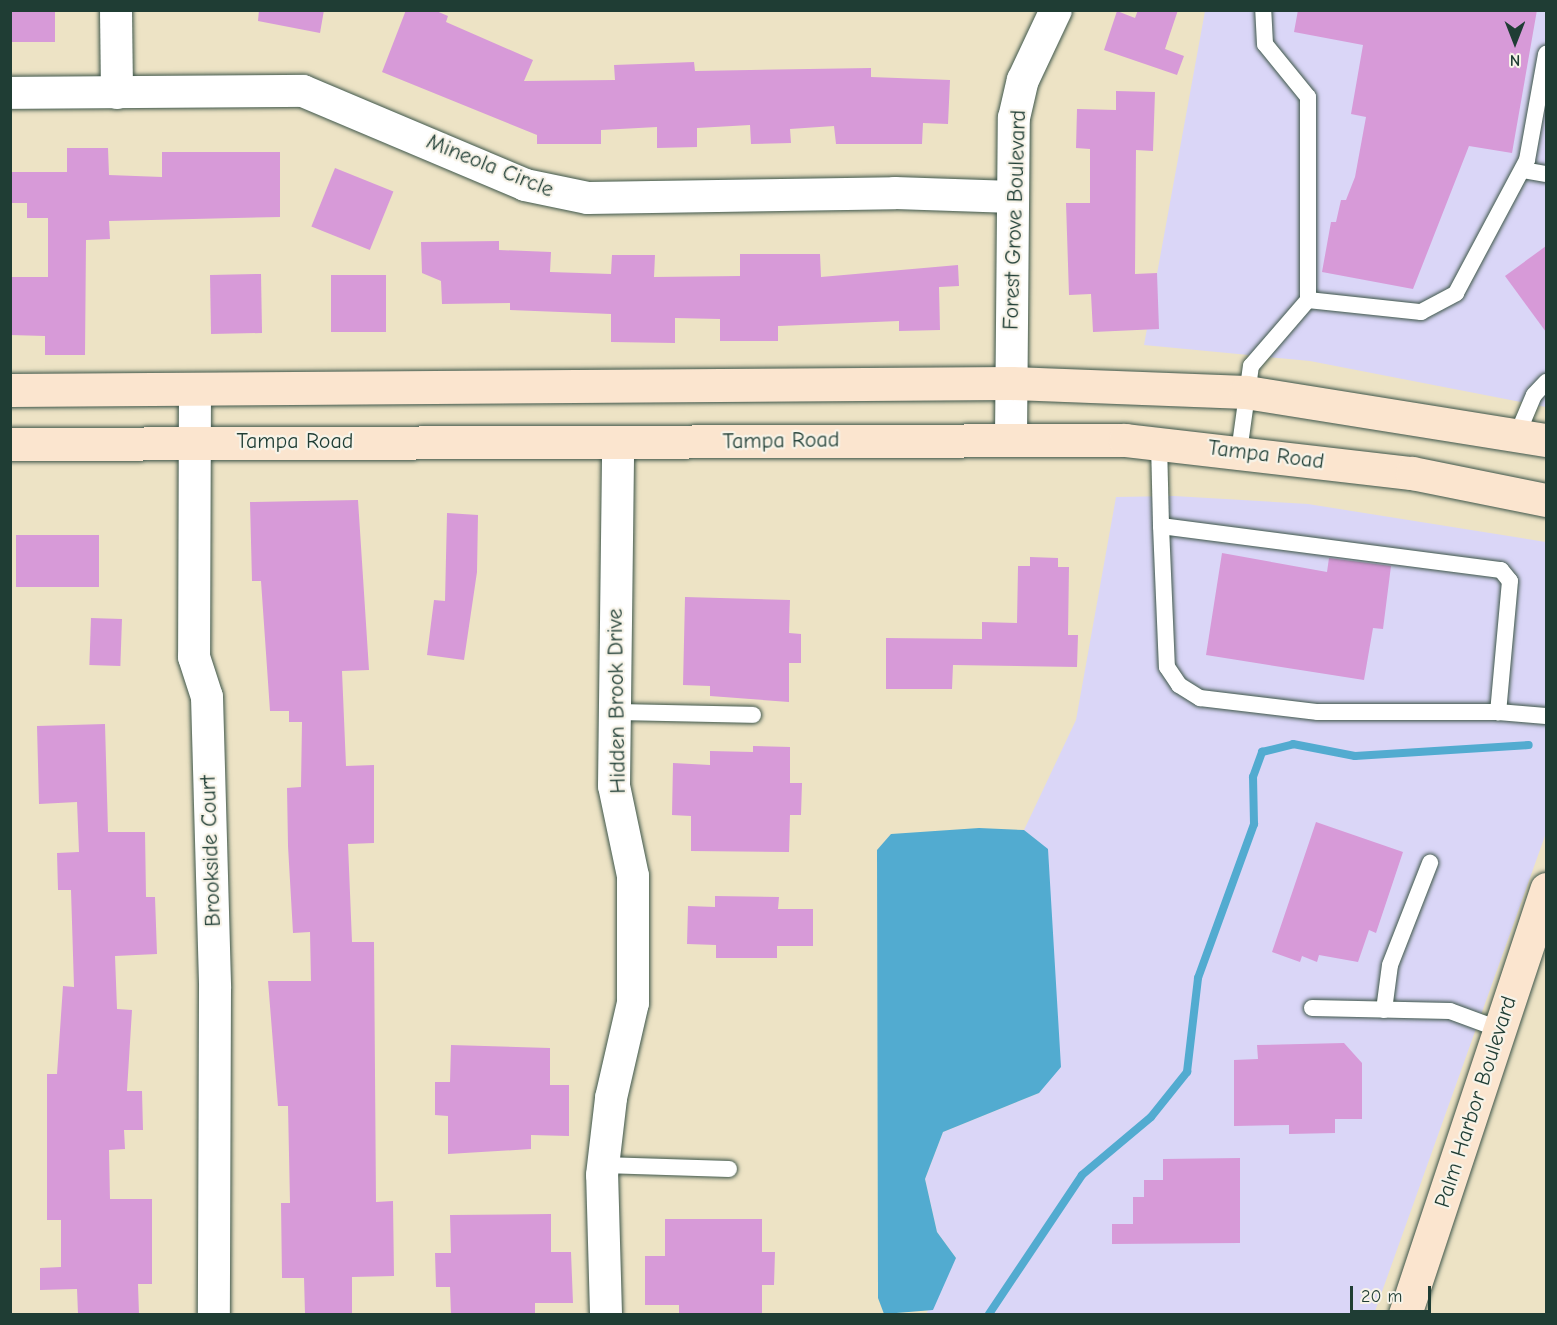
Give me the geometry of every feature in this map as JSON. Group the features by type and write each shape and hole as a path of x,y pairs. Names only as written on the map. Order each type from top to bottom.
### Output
{"main road":[{"path":"10,390 1011,383 1246,392 1532,438"},
{"name":"Tampa Road","path":"10,444 197,442 618,444 1011,439 1159,444 1412,473 1546,500"},
{"name":"Palm Harbor Boulevard","path":"1405,1314 1546,889"}],"street":[{"path":"116,10 117,93"},
{"name":"Forest Grove Boulevard","path":"1011,439 1014,118 1023,80 1056,10"},
{"name":"Mineola Circle","path":"10,93 303,92 550,194 1013,197"},
{"name":"Brookside Court","path":"195,389 197,442 194,657 207,697 215,988 214,1314"},
{"name":"Hidden Brook Drive","path":"606,1314 603,1165 611,1098 633,1003 633,876 614,786 618,444"}],"lane":[{"path":"1239,452 1251,366 1308,300 1308,97 1265,44 1263,10"},
{"path":"1308,300 1421,312 1456,293 1523,170 1546,54"},
{"path":"1523,170 1546,174"},
{"path":"1532,438 1534,395 1546,381"},
{"path":"1159,444 1167,668 1179,685 1200,698 1318,712 1498,712 1546,716"},
{"path":"1161,526 1501,570 1510,581 1498,712"},
{"path":"614,712 753,715"},
{"path":"1384,1010 1390,965 1430,863"},
{"path":"1312,1008 1450,1011 1499,1029"},
{"path":"603,1165 729,1169"}],"shaded area":[{"path":"1205,11 1546,11 1546,407 1310,361 1144,345"},
{"path":"1174,496 1308,504 1546,542 1546,833 1374,1314 926,1314 956,1258 937,1232 925,1179 943,1132 1039,1093 1048,850 1024,830 1076,720 1116,497"}],"water":[{"path":"979,828 1024,830 1048,849 1061,1067 1039,1093 943,1132 925,1179 937,1232 956,1258 933,1310 884,1314 878,1298 877,850 891,834"}],"building":[{"path":"10,10 55,10 55,42 10,42"},
{"path":"259,10 324,10 320,33 258,21"},
{"path":"406,10 434,10 448,16 446,22 533,60 524,81 615,80 614,65 694,62 695,71 871,68 871,77 950,80 948,124 923,123 922,144 836,144 834,126 790,129 791,143 751,144 750,125 697,128 697,147 657,148 657,127 601,130 601,144 537,144 537,135 382,72"},
{"path":"1138,10 1178,10 1165,49 1184,56 1177,75 1104,50 1117,11 1135,18"},
{"path":"1298,10 1537,10 1512,153 1469,146 1413,289 1322,272 1331,222 1336,222 1341,200 1346,200 1355,177 1366,117 1351,114 1363,45 1294,32"},
{"path":"1116,91 1155,92 1153,151 1136,150 1135,274 1157,273 1159,329 1093,332 1091,294 1069,295 1066,203 1090,203 1090,149 1076,148 1077,109 1116,110"},
{"path":"67,148 108,148 109,175 162,177 162,152 280,152 280,217 109,221 110,239 86,240 85,355 45,355 45,336 10,335 10,277 48,277 48,218 27,218 27,203 10,203 10,172 67,172"},
{"path":"335,168 393,192 370,250 311,226"},
{"path":"499,241 499,250 551,252 550,272 611,274 612,255 655,255 654,277 740,276 740,254 820,254 821,277 958,265 959,286 939,287 940,330 899,331 899,321 778,326 778,341 720,341 720,319 675,318 675,343 611,342 611,314 510,310 510,303 442,304 441,281 422,273 421,242"},
{"path":"1546,246 1546,332 1505,276"},
{"path":"261,274 262,333 211,334 210,275"},
{"path":"331,275 386,275 386,332 331,332"},
{"path":"358,500 369,670 342,671 346,766 374,765 374,843 348,844 352,942 374,942 376,1202 393,1201 394,1276 352,1277 352,1314 305,1314 304,1278 282,1278 281,1203 290,1203 288,1106 278,1106 268,981 311,981 310,932 293,933 288,846 287,788 301,787 302,722 289,722 289,711 270,711 261,581 252,581 250,502"},
{"path":"447,513 478,515 477,572 464,660 427,655 434,600 445,601"},
{"path":"16,535 99,535 99,587 16,587"},
{"path":"1222,553 1327,572 1329,558 1391,566 1383,629 1373,628 1364,680 1206,655"},
{"path":"1030,557 1058,558 1058,567 1069,567 1068,635 1078,635 1077,667 953,665 952,689 886,689 886,638 982,639 982,622 1017,623 1018,566 1030,566"},
{"path":"685,597 790,600 789,633 801,634 801,663 789,663 789,702 710,696 710,686 683,685"},
{"path":"91,618 122,619 120,666 89,665"},
{"path":"105,724 108,832 145,832 146,897 155,897 157,954 115,956 117,1009 132,1010 127,1091 142,1091 143,1130 124,1130 125,1149 109,1150 110,1199 152,1199 152,1284 138,1284 139,1314 78,1314 77,1289 40,1290 40,1268 61,1267 61,1220 47,1220 47,1074 57,1074 63,986 74,987 71,890 58,890 57,853 79,852 77,802 39,804 37,726"},
{"path":"753,746 790,747 790,783 802,783 801,815 790,815 789,852 691,851 691,816 672,815 673,763 710,765 710,751 753,752"},
{"path":"1316,822 1403,852 1376,933 1369,930 1358,962 1319,955 1317,962 1302,956 1300,962 1272,952"},
{"path":"715,896 779,897 778,909 813,909 813,946 777,946 777,958 716,958 716,945 687,944 688,906 715,907"},
{"path":"1344,1043 1362,1063 1362,1119 1335,1119 1335,1133 1289,1134 1289,1125 1234,1126 1234,1060 1258,1059 1257,1045"},
{"path":"451,1045 550,1048 550,1085 569,1085 569,1136 531,1135 531,1149 448,1154 448,1116 435,1115 435,1082 450,1082"},
{"path":"1240,1158 1240,1243 1112,1244 1112,1224 1133,1224 1133,1197 1144,1197 1144,1180 1163,1180 1163,1159"},
{"path":"551,1214 551,1252 571,1252 573,1303 535,1303 535,1314 451,1314 450,1287 436,1287 435,1253 451,1253 450,1215"},
{"path":"665,1219 762,1219 762,1252 775,1252 774,1285 762,1285 762,1314 679,1314 679,1305 645,1305 645,1256 665,1256"}],"waterway":[{"path":"989,1314 1082,1175 1151,1117 1187,1072 1198,978 1254,824 1253,777 1262,752 1293,744 1355,756 1529,745"}]}
